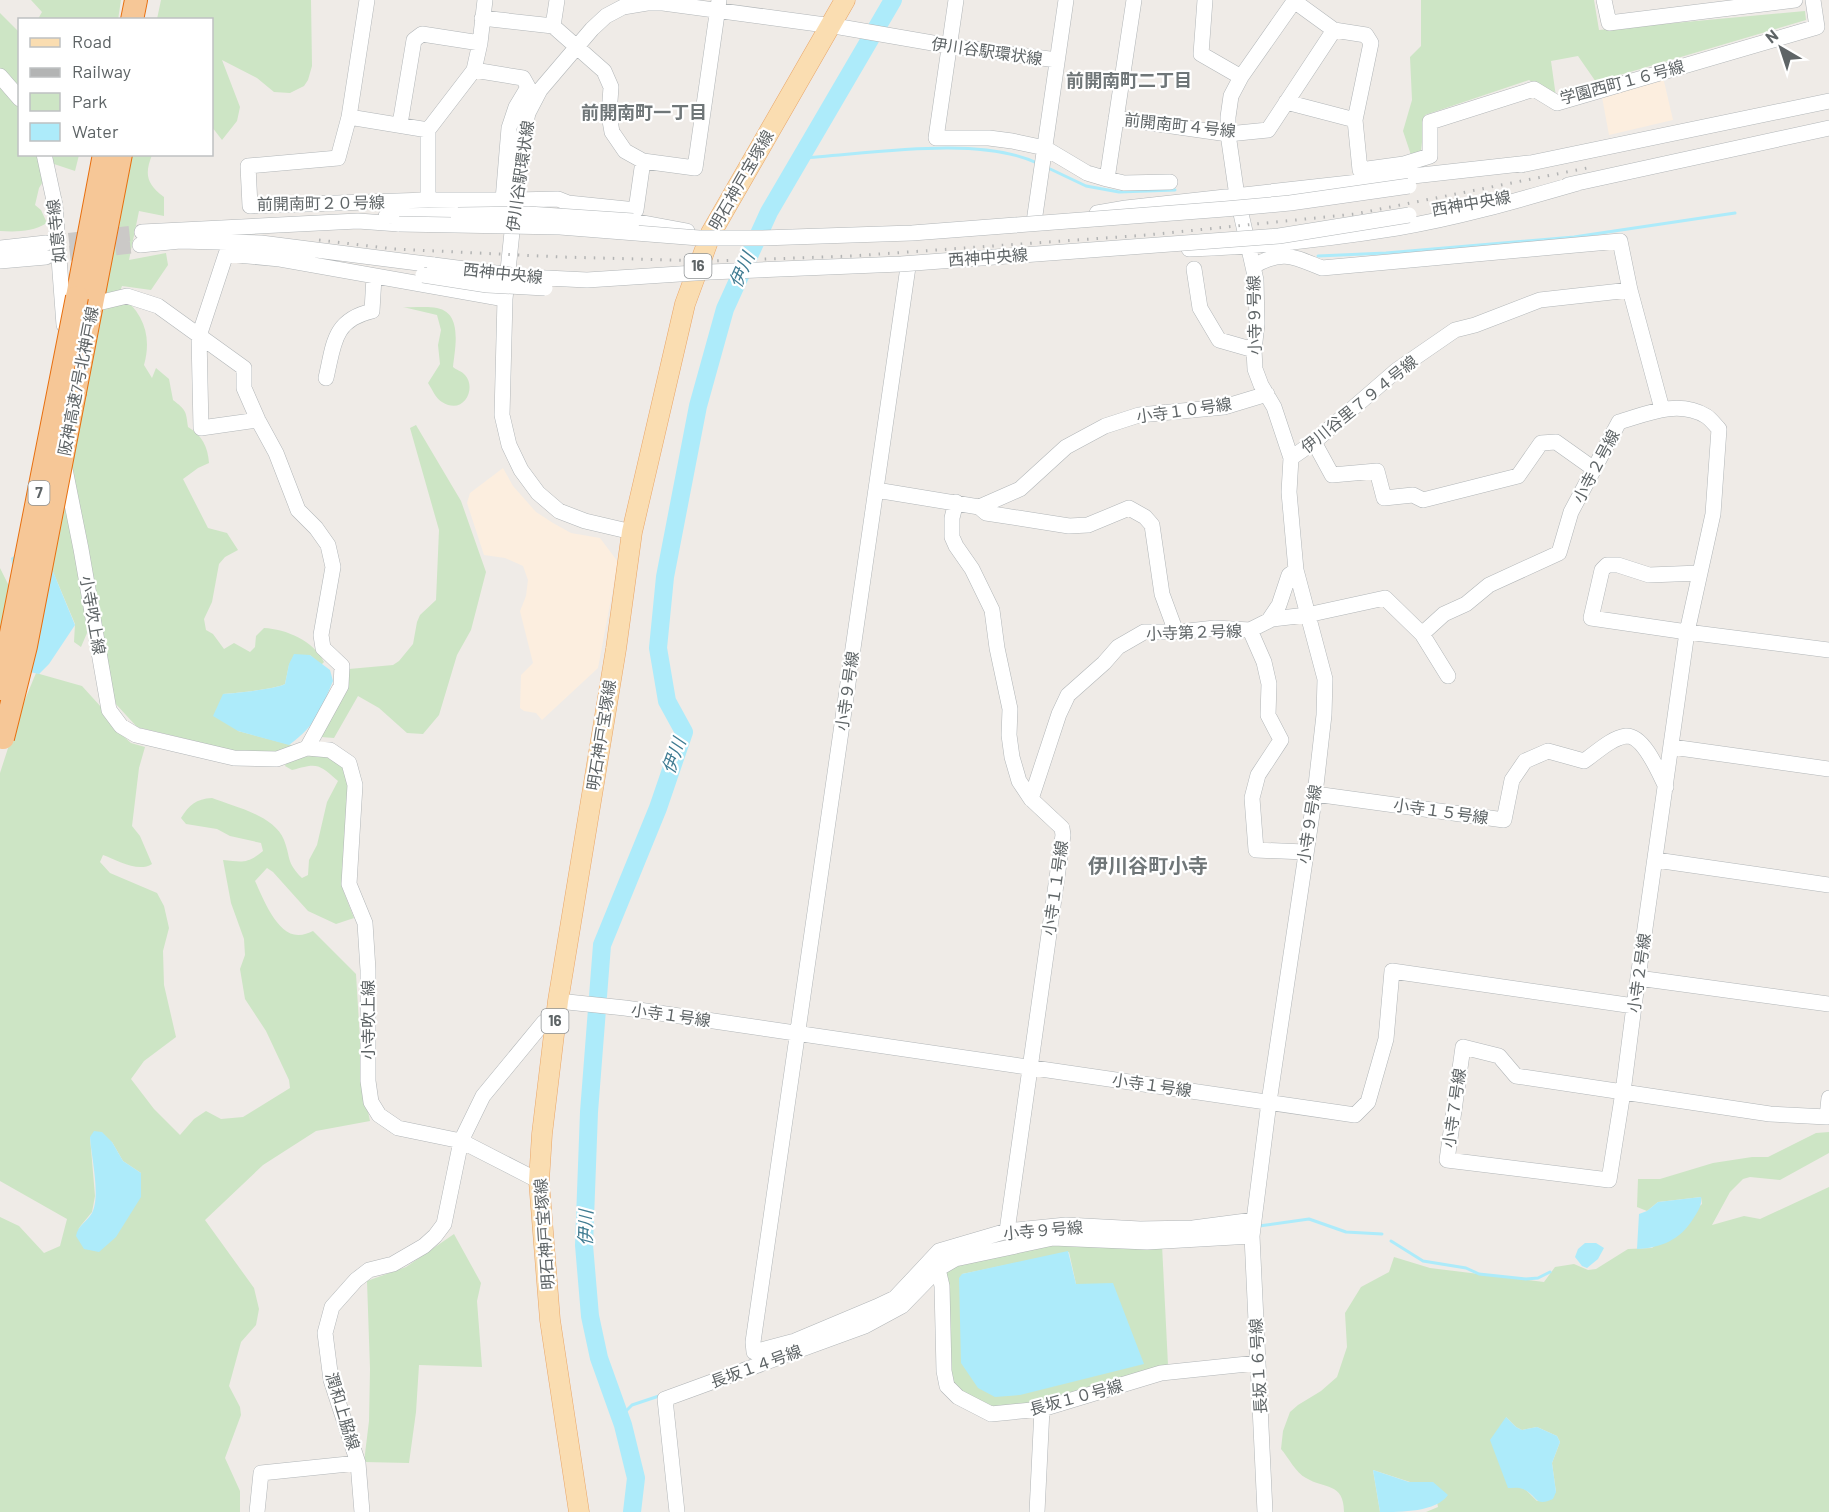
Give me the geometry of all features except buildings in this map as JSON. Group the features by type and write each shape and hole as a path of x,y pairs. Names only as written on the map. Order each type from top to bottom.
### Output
{"highway":[{"path":"132,18 136,0"},
{"path":"148,18 152,0"},
{"name":"阪神高速7号北神戸線","path":"0,689 70,303 104,156"},
{"name":"阪神高速7号北神戸線","path":"1,742 26,646 121,156"}],"main road":[{"name":"明石神戸宝塚線","path":"579,1512 550,1320 539,1181 555,1024 565,1002 632,532 685,304 718,233 835,27 845,0"}],"street":[{"name":"前開南町２０号線","path":"367,0 349,117 338,158 248,166 250,206 503,200 509,128 516,107 528,87 523,78 474,70"},
{"path":"428,200 428,130 474,70 485,0"},
{"path":"553,26 557,0"},
{"path":"956,0 936,138 989,138 1045,151 1087,173 1107,179 1124,183 1170,182"},
{"path":"1034,222 1066,0"},
{"path":"1107,179 1134,0"},
{"path":"1205,0 1201,54 1241,77"},
{"path":"1286,102 1355,120 1371,43 1366,35 1334,30 1295,0"},
{"name":"小寺９号線","path":"908,267 753,1342 755,1359 895,1298 939,1251 1007,1231 1066,1225 1082,1232 1193,1228 1254,1220 1269,1102 1315,795 1324,715 1325,679 1296,570 1289,492 1291,458 1274,407 1255,369 1256,280 1237,196 1228,134 1228,117 1231,96 1241,77 1295,0"},
{"path":"1604,0 1609,23 1744,3 1794,0"},
{"name":"学園西町１６号線","path":"1355,120 1360,170 1404,164 1430,156 1430,122 1534,89 1557,103 1817,27 1813,0"},
{"name":"伊川谷駅環状線","path":"632,532 585,521 559,510 538,493 520,470 509,445 502,415 504,299 521,146 528,112 540,90 577,46 606,16 624,7 647,1 718,5 892,37 1057,60"},
{"path":"482,18 553,26 604,71 611,87 609,115 612,132 625,151 643,161 695,168 718,5"},
{"name":"前開南町４号線","path":"1116,118 1228,134 1268,130 1334,30"},
{"path":"400,124 414,40 422,34 480,43"},
{"path":"0,76 18,97"},
{"name":"西神中央線","path":"1578,183 1510,202 1398,227 1250,247 1134,251 908,267 699,278 590,289 516,288 429,270 288,247 219,241 141,239 261,225 358,221 560,227 699,238 762,238 912,233 1258,206 1409,186 1829,101"},
{"path":"349,117 428,130"},
{"name":"西神中央線","path":"429,270 526,278 587,280 901,264 1279,236 1578,183 1829,128"},
{"name":"如意寺線","path":"44,156 55,205 70,303"},
{"path":"635,216 643,161"},
{"name":"西神中央線","path":"635,216 674,229 718,233 900,230 1034,222 1126,208 1529,163"},
{"path":"516,200 558,199 635,216"},
{"path":"261,225 378,216 528,214 657,216"},
{"path":"1254,266 1263,260 1289,255 1322,268 1620,242 1630,290 1662,409"},
{"path":"0,248 46,250 0,261"},
{"path":"258,420 201,428 199,336 226,254 280,259 504,299"},
{"path":"1194,269 1200,308 1219,340 1254,350"},
{"path":"326,378 336,333 356,315 372,310 374,277"},
{"name":"伊川谷里７９４号線","path":"1291,458 1314,442 1397,370 1455,330 1475,325 1540,300 1630,290"},
{"path":"102,302 127,296 158,306 244,368 244,388 276,453 298,510 316,528 328,545 333,567 321,635 323,648 342,666 341,686 307,748"},
{"name":"小寺吹上線","path":"70,303 62,450 109,710 121,726 136,735 234,758 277,759 307,748 330,750 350,763 355,784 349,884 365,923 368,970 368,1081 371,1102 379,1115 398,1128 461,1141 539,1181"},
{"name":"小寺１０号線","path":"979,507 1020,489 1066,447 1105,426 1139,415 1224,407 1267,394"},
{"name":"小寺２号線","path":"1422,634 1444,614 1466,604 1489,585 1558,553 1571,512 1619,422 1662,409 1685,409 1706,416 1719,429 1713,514 1688,632 1623,1092"},
{"path":"1314,442 1332,475 1377,471 1384,498 1413,495 1423,500 1518,476 1542,443 1556,442 1594,469"},
{"path":"876,490 956,502 979,507 987,513 1069,526 1088,525 1129,508 1145,517 1152,525 1162,594 1176,632"},
{"name":"小寺１１号線","path":"956,502 952,518 952,537 972,568 992,610 997,648 1010,709 1009,735 1012,757 1019,781 1031,799 1062,828 1063,836 1007,1231"},
{"path":"1700,573 1648,575 1618,565 1607,565 1602,570 1591,618 1829,650"},
{"path":"1269,620 1279,605 1289,575 1296,570"},
{"name":"小寺第２号線","path":"1031,799 1059,714 1068,695 1104,663 1118,647 1144,632 1215,628 1250,630 1269,620 1307,615 1385,598 1422,634"},
{"path":"1250,630 1264,662 1269,684 1268,715 1281,740 1258,775 1252,798 1256,850 1305,852"},
{"path":"1422,634 1448,676"},
{"name":"小寺１５号線","path":"1315,795 1504,820 1512,780 1525,761 1548,751 1584,761 1613,741 1627,736 1638,740 1651,757 1666,787"},
{"path":"1672,747 1829,769"},
{"path":"1656,860 1829,885"},
{"name":"小寺１号線","path":"565,1002 625,1008 1355,1115 1368,1102 1386,1039 1392,971 1634,1005"},
{"path":"1638,978 1829,1004"},
{"name":"潤和上脇線","path":"257,1512 261,1473 358,1463 331,1380 325,1333 332,1307 356,1280 369,1270 393,1264 424,1246 435,1236 444,1224 448,1211 461,1141 483,1096 544,1022 555,1024"},
{"name":"小寺７号線","path":"1463,1047 1499,1056 1516,1076 1623,1092 1609,1180 1447,1160 1463,1047"},
{"path":"1623,1092 1770,1114 1827,1118 1829,1098"},
{"name":"長坂１６号線","path":"1254,1220 1252,1236 1265,1512"},
{"path":"938,1269 955,1259 1082,1232 1147,1242 1252,1236"},
{"name":"長坂１４号線","path":"677,1512 665,1399 755,1359 865,1326 902,1306 938,1269"},
{"name":"長坂１０号線","path":"938,1269 942,1286 944,1371 947,1386 958,1397 991,1414 1042,1409 1161,1373 1257,1363"},
{"path":"1036,1512 1042,1409"},
{"path":"358,1463 362,1512"}],"shaded area":[{"path":"1663,77 1673,120 1609,135 1602,97"},
{"path":"503,468 513,486 536,512 571,533 600,538 618,562 598,668 542,720 536,713 520,708 521,675 533,663 520,611 526,596 528,580 523,566 505,558 484,555 467,503 470,493"}],"green space":[{"path":"31,0 121,0 118,18 39,18 42,12"},
{"path":"161,0 311,0 312,66 308,80 304,86 290,93 274,92 257,78 222,60 240,107 237,121 222,140 213,128 213,18 157,18"},
{"path":"1421,0 1594,0 1599,30 1805,11 1806,20 1596,82 1578,56 1551,61 1556,97 1529,80 1425,115 1421,151 1411,155 1403,131 1412,100 1410,57 1421,46"},
{"path":"0,13 18,31 18,156 79,156 75,171 54,164 39,188 35,205 41,210 47,223 24,231 0,231"},
{"path":"130,156 152,156 148,168 149,179 154,188 164,197 164,216 139,211 129,260 166,253 168,265 151,290 122,286 119,294 135,309 144,326 147,344 144,365 152,378 156,368 169,379 173,400 185,411 188,427 201,438 206,447 209,463 183,479 208,528 227,533 238,550 225,557 219,564 212,602 204,619 206,630 213,634 224,649 234,643 250,652 255,647 256,636 264,628 281,631 306,642 314,648 324,662 321,665 310,655 289,665 285,684 223,694 238,731 295,746 273,754 240,752 137,727 114,702 69,469"},
{"path":"403,307 437,308 445,311 451,317 456,341 453,367 465,375 470,387 466,399 457,406 440,401 428,383 440,364 438,345 441,330 437,315"},
{"path":"416,425 461,501 486,572 471,630 457,655 439,715 423,734 407,733 379,708 358,696 334,738 321,737 349,669 393,665 399,661 413,644 420,615 436,600 439,530 410,428"},
{"path":"63,493 86,602 87,633 81,647 74,642 75,624 51,567"},
{"path":"0,568 11,590 0,636"},
{"path":"36,673 82,686 102,708 114,728 131,743 145,747 139,768 132,826 140,836 152,864 134,866 103,855 100,862 110,873 157,893 164,906 169,928 163,951 164,985 176,1037 144,1061 131,1079 154,1109 180,1135 194,1119 206,1111 221,1119 243,1117 290,1088 289,1080 266,1031 245,999 240,969 245,955 244,939 231,903 223,860 249,860 263,851 261,843 230,836 217,829 186,824 181,818 194,804 212,798 253,813 279,831 291,864 302,878 308,875 309,860 317,845 327,802 338,781 317,766 292,770 285,766 288,759 309,756 327,757 341,765 352,784 343,890 354,918 336,924 308,911 267,868 255,881 272,915 284,929 291,934 299,935 313,931 356,974 363,1088 370,1121 316,1131 263,1165 205,1220 254,1288 259,1309 256,1325 241,1342 229,1386 240,1407 241,1415 225,1458 240,1491 240,1512 0,1512 0,1217 19,1226 44,1253 60,1246 67,1219 0,1181 0,773 19,714","holes":["90,1137 112,1142 123,1161 141,1173 78,1229 92,1212 95,1196"]},
{"path":"1829,1132 1829,1153 1780,1180 1750,1177 1743,1179 1730,1192 1712,1225 1744,1216 1760,1219 1829,1187 1829,1512 1426,1512 1438,1507 1433,1482 1410,1482 1373,1470 1380,1512 1344,1512 1341,1496 1337,1491 1302,1476 1281,1449 1283,1431 1290,1412 1337,1377 1347,1347 1345,1313 1361,1287 1389,1272 1394,1257 1430,1268 1544,1282 1555,1267 1574,1264 1588,1270 1596,1269 1628,1249 1652,1248 1702,1204 1701,1197 1658,1202 1647,1211 1637,1207 1638,1179 1660,1179 1713,1163 1768,1157 1816,1133","holes":["1506,1417 1522,1430 1537,1427 1557,1436 1560,1442 1552,1463 1556,1492 1537,1501 1520,1487"]},
{"path":"454,1234 481,1283 477,1301 482,1367 419,1365 409,1463 364,1462 369,1421 370,1369 367,1281 406,1267"},
{"path":"1060,1243 1162,1245 1168,1365 1102,1387 1046,1402 999,1409 984,1407 950,1382 942,1269","holes":["1069,1252 1076,1284 962,1274"]}],"water":[{"path":"40,540 75,625 49,664 39,674 30,672 11,558"},
{"path":"294,654 310,655 330,670 333,681 317,717 289,745 238,731 213,716 223,694 285,684 289,664"},
{"path":"94,1131 102,1132 112,1142 123,1161 141,1173 141,1197 116,1237 99,1252 84,1249 76,1236 95,1206 96,1186 90,1137"},
{"path":"1701,1197 1698,1211 1688,1226 1676,1237 1662,1245 1637,1249 1639,1214 1658,1202"},
{"path":"1585,1243 1596,1243 1604,1248 1598,1259 1587,1268 1582,1266 1575,1257 1578,1249"},
{"path":"1068,1251 1076,1284 1113,1283 1144,1364 1020,1395 995,1397 978,1388 961,1363 959,1278 962,1274"},
{"path":"1506,1417 1522,1430 1537,1427 1557,1436 1560,1442 1552,1463 1556,1492 1553,1499 1542,1502 1528,1491 1508,1488 1490,1440"},
{"path":"1373,1470 1409,1482 1433,1482 1448,1495 1443,1501 1427,1508 1380,1512"}],"waterway":[{"name":"伊川","path":"632,1512 636,1478 623,1425 599,1358 590,1316 584,1245 589,1112 602,945 658,808 684,732 667,701 658,648 665,577 698,406 725,309 769,212 893,0"},
{"path":"801,158 890,150 954,148 1013,155 1037,163"},
{"path":"1046,167 1086,186 1119,192 1175,190"},
{"path":"1318,256 1386,253 1574,237 1735,213"},
{"path":"1259,1226 1309,1219 1346,1232 1382,1234"},
{"path":"1391,1241 1423,1261 1466,1268 1479,1274 1526,1279 1538,1278 1550,1272"},
{"path":"623,1425 624,1413 632,1405 662,1395"}],"tunnel":[{"path":"46,243 142,232"},
{"path":"47,256 140,245"}],"railway":[{"path":"319,240 394,249 561,257 712,261 852,256 1147,235 1355,214 1587,168"}],"district":[{"name":"前開南町二丁目","path":"1129,81"},
{"name":"前開南町一丁目","path":"644,113"},
{"name":"伊川谷町小寺","path":"1148,866"}]}
